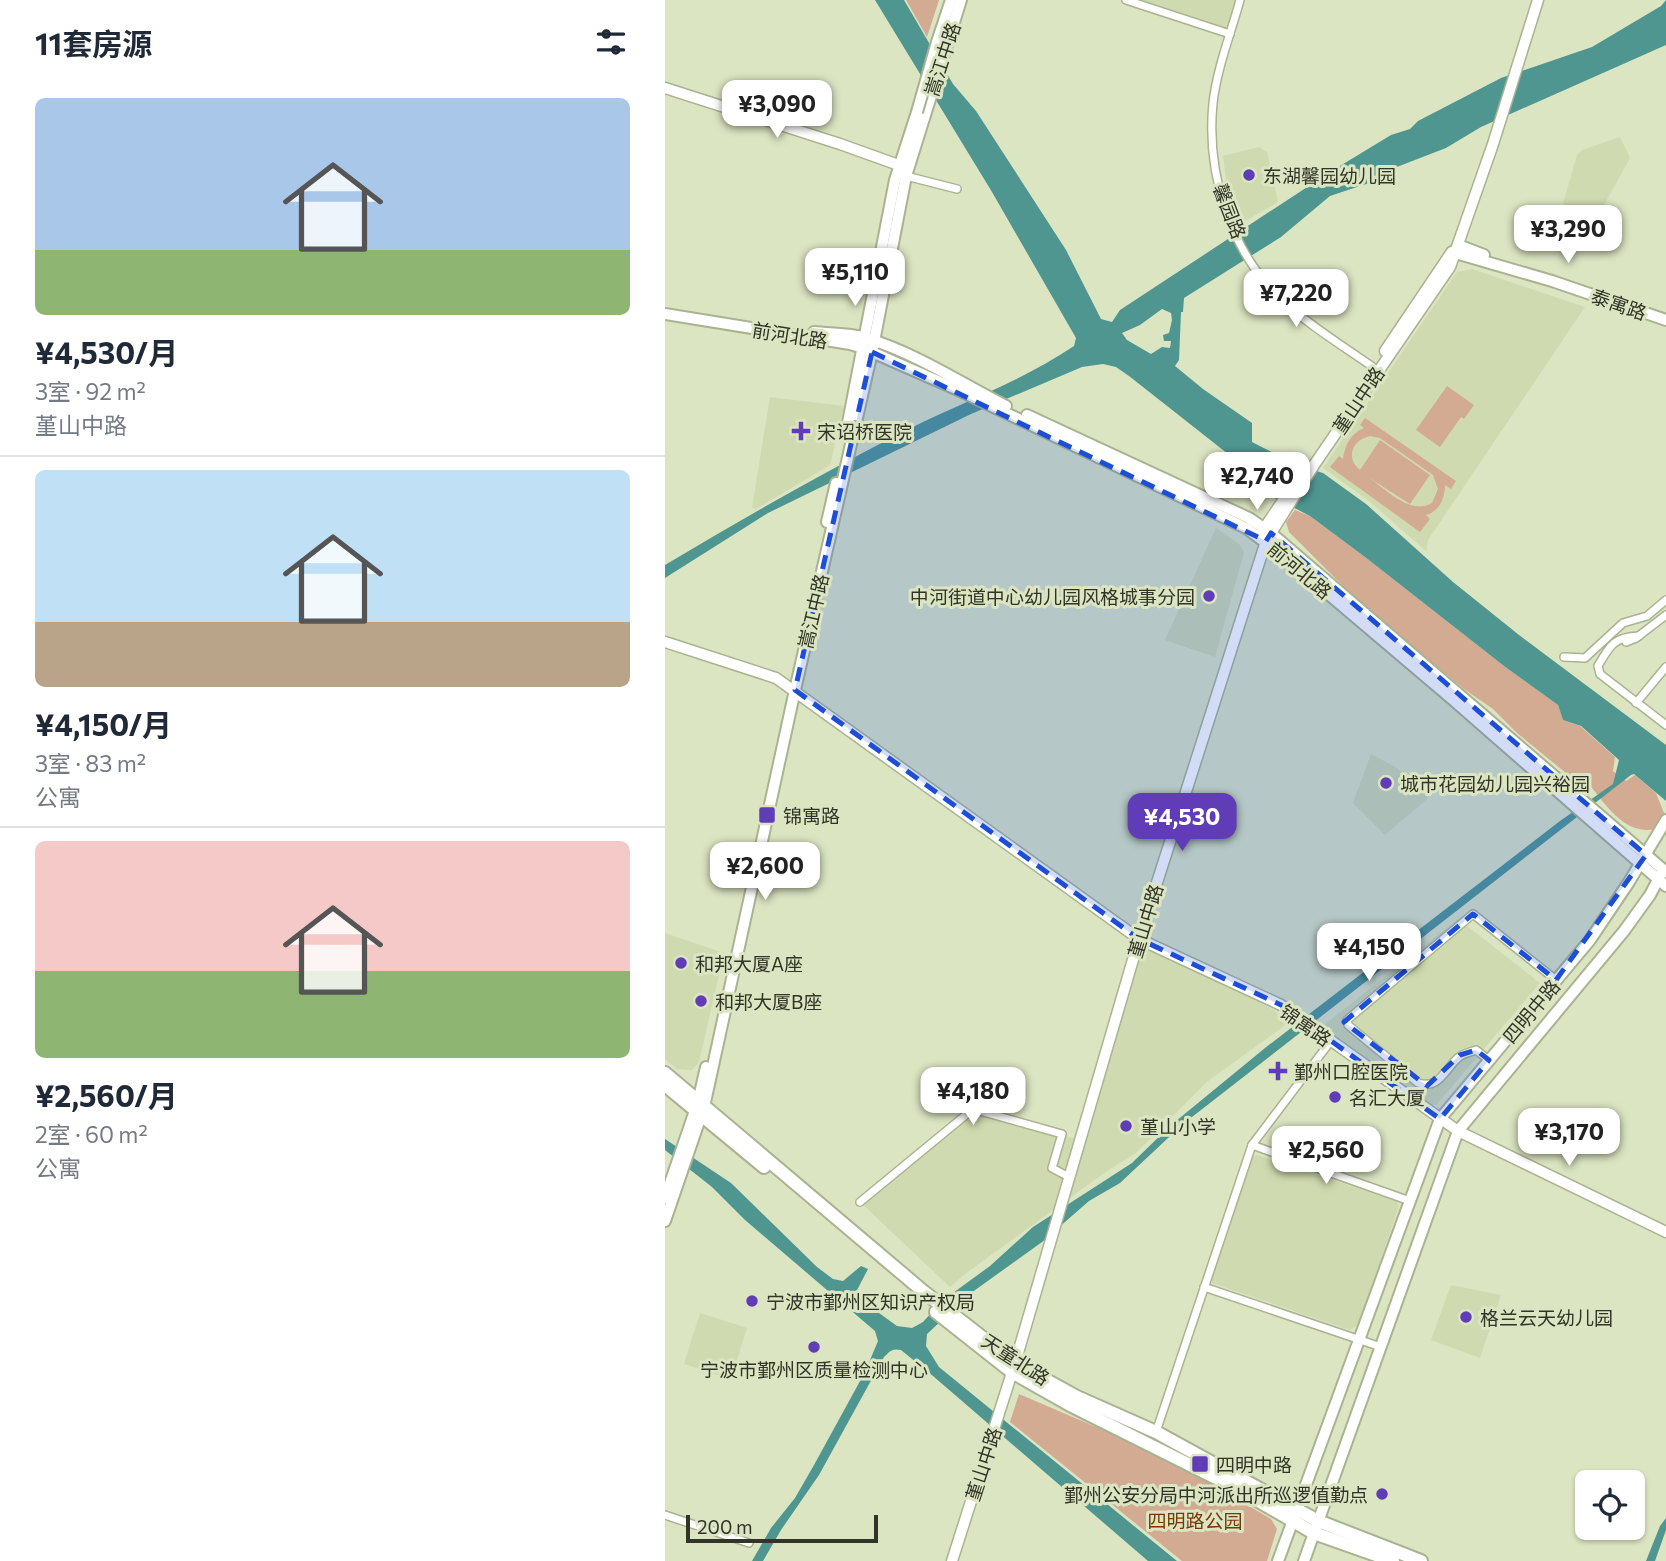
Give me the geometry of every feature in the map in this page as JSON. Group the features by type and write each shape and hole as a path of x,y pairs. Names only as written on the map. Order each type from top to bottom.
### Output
{"main road":[{"name":"嵩江中路","path":"665,1221 692,1144 835,503 904,170 951,0"},
{"name":"嵩江中路","path":"941,44 961,0"},
{"name":"泰寓路","path":"1455,250 1666,318"},
{"name":"前河北路","path":"665,309 869,345 960,386 1265,535 1432,682 1664,875"},
{"name":"前河北路","path":"665,314 869,345"},
{"name":"四明中路","path":"1278,1561 1440,1119 1590,940 1666,820"},
{"name":"四明中路","path":"1304,1561 1458,1131 1624,931 1664,875"},
{"name":"天童北路","path":"665,1073 700,1109 1013,1368 1156,1432 1316,1527 1421,1561"},
{"path":"665,1085 700,1109"},
{"name":"嵩江中路","path":"665,1198 700,1109"},
{"path":"1013,1368 1072,1406 1294,1514"},
{"path":"1316,1527 1393,1561"}],"street":[{"path":"1126,0 1230,34"},
{"name":"馨园路","path":"1241,0 1213,100 1212,136 1217,181 1233,228 1250,260 1282,301 1373,367"},
{"name":"堇山中路","path":"952,1561 1013,1368 1139,939 1265,535 1311,464 1450,267 1493,144 1538,0"},
{"path":"665,88 840,144 957,189"},
{"name":"堇山中路","path":"1311,464 1373,367 1455,250"},
{"path":"1564,657 1585,658 1623,623 1647,616 1666,600"},
{"path":"1626,642 1639,636 1666,615"},
{"path":"1639,636 1623,637 1609,647 1598,666 1601,674 1666,725"},
{"name":"锦寓路","path":"665,642 776,678 1139,939 1281,1005 1458,1131 1666,1232"},
{"path":"1636,702 1666,667"},
{"path":"1489,1060 1476,1050 1460,1055 1436,1083 1427,1086 1418,1083 1347,1025 1347,1020 1473,914 1556,980"},
{"path":"1156,1432 1252,1145 1330,1042"},
{"path":"860,1202 973,1109 1062,1134 1052,1168 1069,1177"},
{"path":"1252,1145 1410,1201"},
{"path":"1204,1287 1381,1347"},
{"path":"665,1515 749,1543"}],"highlighted area":[{"path":"872,352 1266,541 1271,533 1646,855 1556,980 1473,914 1344,1022 1427,1086 1460,1055 1476,1050 1489,1060 1440,1119 1281,1005 1139,939 795,690"}],"shaded area":[{"path":"1141,0 1236,0 1228,28"},
{"path":"1620,137 1630,158 1598,216 1563,204 1577,155 1582,150"},
{"name":"东湖馨园幼儿园","path":"1259,147 1267,152 1278,202 1240,224 1228,194 1223,156"},
{"path":"1472,269 1585,307 1428,540 1426,551 1369,501 1323,468 1457,272"},
{"name":"宋诏桥医院","path":"770,397 844,406 830,465 756,509 752,508"},
{"name":"中河街道中心幼儿园风格城事分园","path":"1216,528 1239,544 1244,552 1215,657 1165,640"},
{"name":"城市花园幼儿园兴裕园","path":"1371,754 1397,768 1428,798 1385,835 1353,803"},
{"path":"1458,919 1540,983 1437,1104 1431,1106 1323,1026"},
{"path":"665,933 724,953 699,1062 692,1070 677,1069 665,1059"},
{"name":"堇山小学","path":"1141,943 1274,1010 1287,1024 1208,1081 1136,1153 1107,1171 950,1287 861,1203 973,1111 1084,1141"},
{"path":"1257,1155 1396,1201 1399,1206 1359,1324 1350,1330 1212,1283 1211,1279 1252,1157"},
{"name":"格兰云天幼儿园","path":"1451,1285 1501,1295 1480,1358 1431,1340"},
{"path":"700,1313 747,1328 731,1379 684,1364"}],"green space":[{"path":"906,0 939,0 927,37"},
{"path":"1447,386 1474,405 1464,419 1461,417 1440,447 1416,430"},
{"path":"1365,418 1456,481 1451,489 1445,485 1440,504 1426,515 1430,519 1420,532 1330,467 1339,456 1343,459 1349,440 1364,428 1360,425","holes":["1370,436 1380,438 1433,475 1438,489 1432,503 1424,506 1407,504 1368,477 1410,504 1430,475 1380,440 1360,470 1355,465 1352,455 1355,445"]},
{"path":"1295,510 1310,516 1558,705 1563,720 1580,726 1615,757 1613,771 1626,781 1635,775 1656,793 1664,813 1655,829 1644,830 1624,822 1607,807 1586,781 1580,787 1493,709 1464,689 1361,604 1289,532 1286,522"},
{"name":"四明路公园","path":"1019,1394 1145,1448 1271,1519 1277,1529 1267,1561 1182,1561 1010,1422"}],"water":[{"path":"875,0 904,0 953,84 976,111 1066,250 1101,319 1112,322 1120,310 1391,135 1410,129 1418,121 1501,78 1592,47 1661,6 1666,0 1666,45 1481,127 1446,148 1389,170 1378,180 1330,196 1281,237 1184,298 1179,360 1175,366 1252,423 1252,442 1297,465 1323,473 1366,504 1453,582 1666,745 1666,801 1634,774 1631,775 1183,1124 1120,1183 1089,1201 1042,1242 971,1293 927,1334 926,1346 939,1367 1177,1561 1148,1561 933,1376 901,1350 895,1349 884,1357 819,1475 763,1561 752,1561 814,1465 865,1372 878,1341 875,1331 745,1220 712,1187 665,1150 665,1139 731,1183 817,1267 833,1279 843,1281 861,1266 868,1269 856,1292 861,1300 897,1326 912,1328 923,1322 942,1301 990,1266 1033,1227 1132,1163 1170,1126 1265,1048 1560,821 1613,784 1619,760 1581,726 1563,720 1558,705 1310,516 1273,497 1266,485 1256,476 1129,376 1116,367 1103,364 1082,367 971,414 768,513 665,578 665,565 778,499 916,425 1031,372 1074,346 1076,338 992,192","holes":["1162,309 1171,313 1169,333 1163,335 1164,341 1171,341 1170,348 1162,347 1151,354 1127,340 1122,333 1140,325"]},
{"path":"1666,1518 1666,1530 1655,1561 1646,1561 1660,1526"}],"place":[{"name":"东湖馨园幼儿园","path":"1249,175"},
{"name":"宋诏桥医院","path":"801,431"},
{"name":"中河街道中心幼儿园风格城事分园","path":"1209,596"},
{"name":"城市花园幼儿园兴裕园","path":"1386,783"},
{"name":"锦寓路","path":"767,815"},
{"name":"和邦大厦A座","path":"681,963"},
{"name":"和邦大厦B座","path":"701,1001"},
{"name":"鄞州口腔医院","path":"1278,1071"},
{"name":"名汇大厦","path":"1335,1097"},
{"name":"堇山小学","path":"1126,1126"},
{"name":"宁波市鄞州区知识产权局","path":"752,1301"},
{"name":"格兰云天幼儿园","path":"1466,1317"},
{"name":"宁波市鄞州区质量检测中心","path":"814,1347"},
{"name":"四明中路","path":"1200,1464"},
{"name":"鄞州公安分局中河派出所巡逻值勤点","path":"1382,1494"}]}
